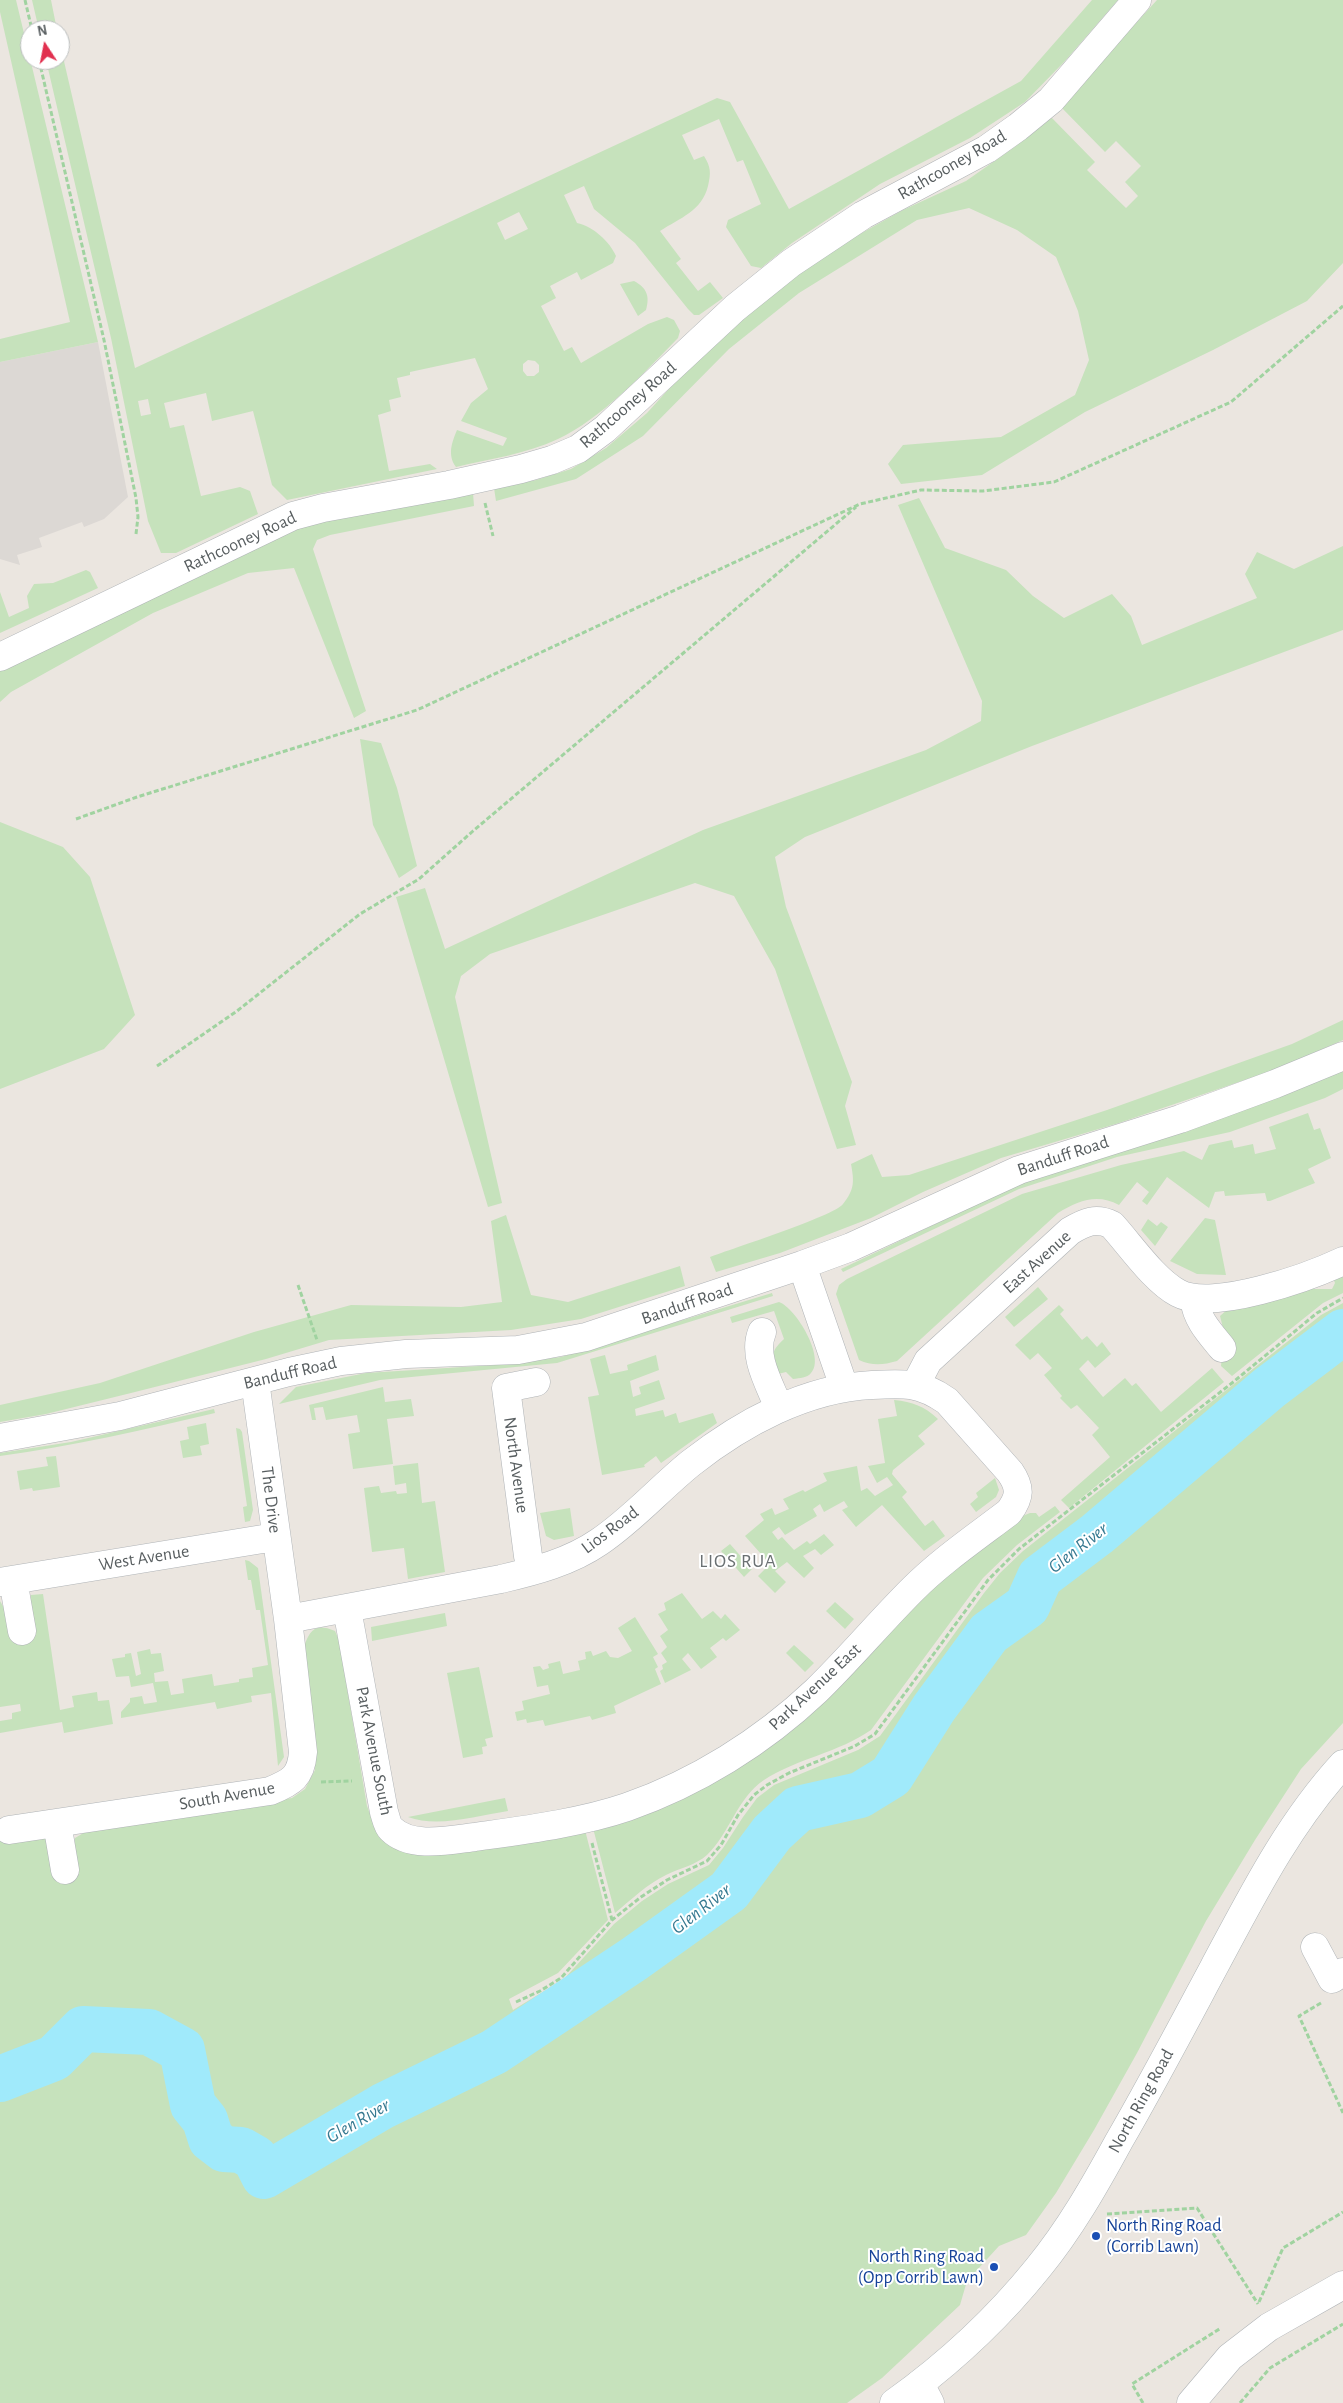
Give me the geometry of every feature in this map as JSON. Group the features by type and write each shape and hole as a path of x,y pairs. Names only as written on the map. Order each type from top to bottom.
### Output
{"street":[{"name":"Rathcooney Road","path":"0,657 293,516 323,508 449,485 521,469 552,460 578,449 605,429 735,308 791,263 863,215 953,168 1018,127 1051,100 1137,0"},
{"name":"Banduff Road","path":"0,1438 120,1416 255,1381 372,1357 487,1352 551,1345 586,1337 851,1247 1019,1170 1180,1119 1275,1084 1343,1056"},
{"name":"East Avenue","path":"916,1384 928,1361 1070,1231 1083,1223 1103,1220 1112,1225 1166,1285 1179,1294 1194,1299 1223,1297 1270,1288 1343,1261"},
{"path":"802,1265 844,1387"},
{"path":"1194,1299 1196,1312 1202,1324 1222,1348"},
{"path":"762,1332 759,1341 759,1354 779,1408"},
{"name":"The Drive","path":"255,1381 275,1537 288,1619"},
{"name":"North Avenue","path":"532,1572 525,1536 506,1388 536,1382"},
{"name":"Lios Road","path":"288,1619 532,1572 574,1557 600,1542 692,1463 726,1439 779,1408 844,1387 916,1384"},
{"name":"Park Avenue East","path":"511,1832 625,1808 670,1790 726,1760 770,1730 815,1692 912,1590 945,1560 1009,1512 1016,1503 1019,1492 1017,1482 1010,1472 947,1401 936,1392 916,1384"},
{"name":"West Avenue","path":"22,1631 7,1581 275,1537"},
{"name":"Park Avenue South","path":"347,1609 377,1776 389,1828 400,1836 414,1841 458,1839 511,1832"},
{"name":"South Avenue","path":"9,1830 270,1791 288,1783 296,1776 302,1766 303,1752 288,1619"},
{"name":"North Ring Road","path":"894,2403 925,2394 974,2337 1038,2268 1076,2216 1141,2102 1256,1889 1307,1807 1343,1764"},
{"path":"57,1823 65,1870"},
{"path":"1315,1948 1338,1975"},
{"path":"1191,2403 1230,2357 1259,2314 1343,2285"}],"path":[{"path":"25,0 30,20"},
{"path":"41,70 104,340 136,498 138,517 136,534"},
{"path":"76,819 137,797 418,710 860,504 921,490 982,491 1054,482 1231,402 1343,306"},
{"path":"484,497 494,536"},
{"path":"157,1066 238,1011 360,914 419,879 480,824 860,504"},
{"path":"298,1285 314,1327 322,1366"},
{"path":"516,2002 561,1978 612,1920 641,1897 667,1880 707,1861 721,1845 744,1808 767,1785 789,1773 855,1746 875,1734 988,1580 1019,1549 1202,1407 1316,1313 1343,1298"},
{"path":"296,1776 319,1782 351,1781 377,1776"},
{"path":"591,1838 612,1920"},
{"path":"1338,1975 1320,2003 1299,2016 1343,2113"},
{"path":"1076,2216 1197,2208 1259,2314"},
{"path":"1259,2314 1283,2248 1343,2212"},
{"path":"1240,2403 1270,2368 1343,2324"},
{"path":"1143,2403 1132,2384 1225,2325"}],"shaded area":[{"path":"98,342 128,497 104,519 84,527 82,522 39,538 42,547 17,555 20,565 0,559 0,362"}],"green space":[{"path":"0,0 16,0 21,20 20,70 33,70 98,342 0,362 0,339 70,322 0,12"},
{"path":"32,0 51,0 55,20 37,20"},
{"path":"1092,0 1118,0 1065,61 1025,102 970,138 880,184 792,243 761,268 751,266 726,227 728,220 761,204 743,160 737,162 719,119 682,135 694,160 704,156 710,170 708,186 701,202 695,208 660,231 681,259 676,263 698,291 710,282 723,298 699,315 694,315 688,309 635,243 594,209 584,186 564,195 577,223 589,227 600,235 610,245 616,256 613,263 581,280 577,272 550,286 556,298 541,306 564,351 572,347 581,363 648,324 667,317 674,320 680,331 678,338 622,394 590,420 558,439 508,456 456,467 451,453 457,430 503,446 507,438 461,421 471,403 488,389 475,358 410,372 410,375 397,378 401,397 389,400 391,411 378,415 389,471 430,464 437,469 287,500 272,485 253,411 212,421 206,393 164,403 170,428 184,425 201,496 240,487 250,491 258,514 176,553 161,553 148,521 111,338 48,70 66,70 135,368 717,98 730,102 789,209 1021,81","holes":["519,212 528,229 505,240 497,223","528,360 535,361 539,365 539,372 534,376 527,376 523,371 523,364","148,399 151,414 141,416 138,401"]},
{"path":"1157,0 1343,0 1343,263 1307,301 1213,350 1085,412 982,475 901,484 888,464 903,445 1001,437 1075,395 1089,360 1078,311 1056,257 1017,230 969,208 917,220 799,293 729,349 643,436 576,479 496,501 494,488 536,480 571,469 606,448 647,413 716,337 815,259 903,210 966,181 1016,146 1050,116 1095,162 1087,170 1126,208 1138,196 1125,182 1141,166 1116,141 1105,152 1060,106"},
{"path":"634,281 645,290 648,301 646,310 638,316 620,284"},
{"path":"473,493 474,506 330,535 317,540 313,549 366,711 354,718 294,568 248,573 153,613 11,692 0,702 0,668 258,544 309,524"},
{"path":"919,498 945,548 1006,570 1033,596 1064,618 1112,594 1131,616 1142,645 1257,598 1245,574 1257,552 1294,569 1343,546 1343,630 1032,746 805,837 775,857 786,907 852,1082 845,1106 856,1145 837,1149 775,969 734,896 695,883 490,954 461,976 455,997 502,1203 488,1207 396,897 425,888 445,949 703,830 926,750 981,721 982,701 898,505"},
{"path":"86,570 90,572 98,588 0,633 0,592 9,617 29,608 27,596 34,584 53,583"},
{"path":"360,739 381,743 397,788 417,866 399,878 373,825"},
{"path":"0,822 63,847 90,877 135,1015 104,1049 0,1089"},
{"path":"1343,1020 1343,1040 1277,1069 1119,1123 1001,1158 923,1192 871,1218 780,1253 716,1272 710,1257 802,1224 836,1209 847,1199 852,1189 851,1164 872,1154 882,1177 909,1175 1107,1110 1292,1044"},
{"path":"1343,1069 1343,1089 1325,1098 1230,1132 1117,1157 1019,1189 843,1272 841,1269 1017,1185"},
{"path":"1308,1113 1314,1130 1320,1128 1331,1158 1308,1169 1315,1183 1270,1201 1267,1201 1265,1193 1225,1196 1224,1191 1215,1192 1209,1208 1167,1177 1147,1205 1142,1201 1149,1192 1137,1182 1119,1205 1111,1201 1095,1199 1080,1202 1058,1213 897,1361 878,1364 859,1360 836,1294 839,1285 847,1279 1022,1194 1121,1165 1184,1151 1202,1160 1209,1145 1232,1140 1234,1148 1253,1144 1255,1154 1276,1149 1269,1127"},
{"path":"506,1215 531,1295 568,1302 680,1266 685,1286 581,1319 511,1330 329,1340 266,1359 131,1393 46,1414 0,1422 0,1405 100,1383 254,1332 351,1305 461,1307 502,1302 491,1221"},
{"path":"1205,1218 1215,1220 1226,1275 1197,1274 1170,1261"},
{"path":"1148,1219 1157,1226 1161,1222 1168,1227 1155,1246 1141,1230"},
{"path":"1343,1274 1343,1293 1323,1303 1232,1376 1221,1366 1224,1332 1220,1316 1229,1308 1302,1289 1332,1289 1335,1283 1333,1278"},
{"path":"1038,1287 1048,1299 1014,1327 1005,1317"},
{"path":"772,1293 773,1296 557,1363 380,1380 279,1404 296,1387 366,1373 495,1365 561,1357"},
{"path":"779,1302 786,1306 801,1323 812,1346 815,1366 811,1373 805,1377 793,1379 786,1372 778,1374 773,1355 784,1339 774,1311 732,1323 730,1317"},
{"path":"1343,1303 1343,1723 1301,1769 1255,1840 1206,1921 1137,2053 1056,2193 1026,2235 999,2246 967,2281 960,2305 882,2378 847,2403 0,2403 0,1827 3,1843 39,1837 73,1849 75,1838 85,1832 292,1798 305,1789 315,1770 303,1650 313,1630 328,1628 335,1631 339,1640 367,1806 379,1837 405,1850 585,1830 608,1920 558,1973 509,1999 513,2010 564,1979 614,1924 642,1901 668,1884 709,1865 757,1798 774,1785 858,1750 880,1736 984,1593 1000,1573 1023,1551 1321,1315"},
{"path":"1059,1305 1064,1310 1060,1314 1082,1340 1087,1336 1097,1347 1102,1342 1111,1354 1095,1368 1088,1360 1079,1369 1103,1397 1125,1378 1132,1386 1136,1383 1161,1412 1212,1368 1224,1382 1069,1508 1061,1500 1110,1457 1092,1435 1099,1428 1077,1405 1071,1409 1060,1398 1062,1396 1044,1375 1052,1368 1038,1353 1030,1360 1015,1345"},
{"path":"605,1355 610,1374 628,1370 627,1365 656,1355 659,1370 630,1381 633,1397 641,1394 639,1387 659,1380 665,1399 635,1409 636,1416 663,1410 665,1417 676,1413 679,1423 713,1413 717,1423 661,1463 656,1456 644,1465 645,1467 602,1475 588,1397 599,1395 590,1359"},
{"path":"383,1387 385,1402 411,1399 414,1416 387,1419 393,1464 353,1469 348,1434 360,1432 357,1415 326,1420 323,1407 314,1408 316,1420 312,1420 309,1405"},
{"path":"894,1400 918,1405 938,1419 918,1436 925,1444 893,1470 892,1474 907,1492 902,1497 925,1526 933,1520 945,1536 924,1551 882,1505 856,1527 842,1510 848,1507 844,1501 824,1512 820,1504 813,1509 817,1516 785,1535 779,1527 772,1532 778,1540 782,1537 794,1550 807,1541 810,1544 824,1534 834,1545 821,1555 815,1549 803,1556 814,1568 804,1578 787,1562 775,1571 786,1582 775,1593 758,1576 770,1564 745,1536 764,1520 760,1514 772,1508 775,1515 789,1509 783,1499 803,1490 805,1492 827,1481 823,1473 857,1466 861,1491 867,1488 875,1496 893,1485 887,1477 877,1483 868,1466 885,1463 878,1419 897,1416"},
{"path":"214,1409 215,1413 135,1431 0,1456 0,1453 71,1442"},
{"path":"206,1423 209,1444 200,1446 202,1455 183,1458 180,1441 189,1439 187,1427"},
{"path":"236,1428 242,1432 253,1510 250,1521 245,1522 243,1507 247,1506"},
{"path":"56,1456 60,1487 33,1491 32,1488 20,1490 17,1471 48,1466 46,1457"},
{"path":"418,1463 422,1503 435,1501 445,1572 408,1579 404,1548 372,1552 364,1488 379,1486 381,1493 396,1491 397,1494 407,1493 406,1483 395,1485 393,1466"},
{"path":"995,1478 999,1490 996,1497 976,1512 970,1504 978,1497 976,1493"},
{"path":"1055,1506 1060,1512 1017,1545 983,1578 871,1730 845,1744 777,1772 764,1780 747,1796 722,1837 707,1855 652,1883 615,1913 593,1828 689,1793 923,1594 1020,1517 1036,1513 1039,1517"},
{"path":"570,1508 574,1536 554,1540 546,1536 540,1513"},
{"path":"730,1544 752,1569 744,1577 721,1551"},
{"path":"245,1560 258,1568 284,1757 278,1766 271,1693 251,1696 252,1702 217,1709 215,1702 121,1718 121,1712 130,1702 130,1698 142,1696 144,1704 157,1702 153,1683 131,1687 129,1676 116,1677 112,1659 125,1657 125,1654 131,1653 136,1676 141,1674 137,1652 150,1649 151,1654 161,1653 164,1671 154,1673 155,1682 168,1681 171,1695 184,1693 182,1679 212,1674 214,1686 239,1682 239,1679 253,1677 252,1668 268,1665 260,1610 256,1610 251,1580 248,1580"},
{"path":"682,1593 702,1619 713,1611 721,1619 725,1614 740,1630 726,1641 723,1638 710,1648 717,1657 701,1669 688,1653 682,1659 691,1670 665,1683 660,1671 663,1669 662,1665 667,1662 661,1653 667,1647 660,1636 668,1630 658,1614 666,1610 664,1603"},
{"path":"43,1594 60,1710 74,1707 72,1696 97,1692 98,1701 109,1700 113,1724 64,1733 62,1722 0,1733 0,1721 12,1719 12,1713 21,1711 20,1704 0,1707 0,1601 7,1613 29,1604 31,1595"},
{"path":"835,1602 854,1619 845,1629 826,1611"},
{"path":"445,1613 447,1626 372,1641 371,1627"},
{"path":"635,1617 658,1654 653,1657 658,1667 655,1669 661,1684 614,1706 616,1713 592,1720 590,1716 545,1726 543,1720 527,1723 526,1719 517,1721 515,1712 524,1710 522,1701 550,1694 548,1685 537,1687 533,1667 540,1666 543,1670 549,1668 548,1664 560,1661 563,1674 580,1670 578,1661 586,1659 585,1652 591,1651 593,1656 606,1651 610,1657 618,1658 632,1651 618,1628"},
{"path":"794,1645 814,1663 805,1672 786,1653"},
{"path":"479,1667 493,1737 485,1739 487,1746 482,1747 483,1754 463,1758 447,1673"},
{"path":"505,1798 508,1811 444,1821 419,1820 408,1817"}],"waterway":[{"name":"Glen River","path":"0,2079 54,2058 83,2029 149,2032 182,2050 193,2105 205,2120 211,2139 224,2149 241,2150 255,2158 264,2176 383,2106 494,2052 634,1959 729,1891 772,1833 798,1809 860,1795 891,1776 934,1708 989,1633 1027,1606 1040,1577 1097,1534 1269,1388 1343,1332"}],"place":[{"name":"North Ring Road (Corrib Lawn)","path":"1096,2236"},
{"name":"North Ring Road (Opp Corrib Lawn)","path":"994,2267"}],"district":[{"name":"LIOS RUA","path":"738,1561"}]}
